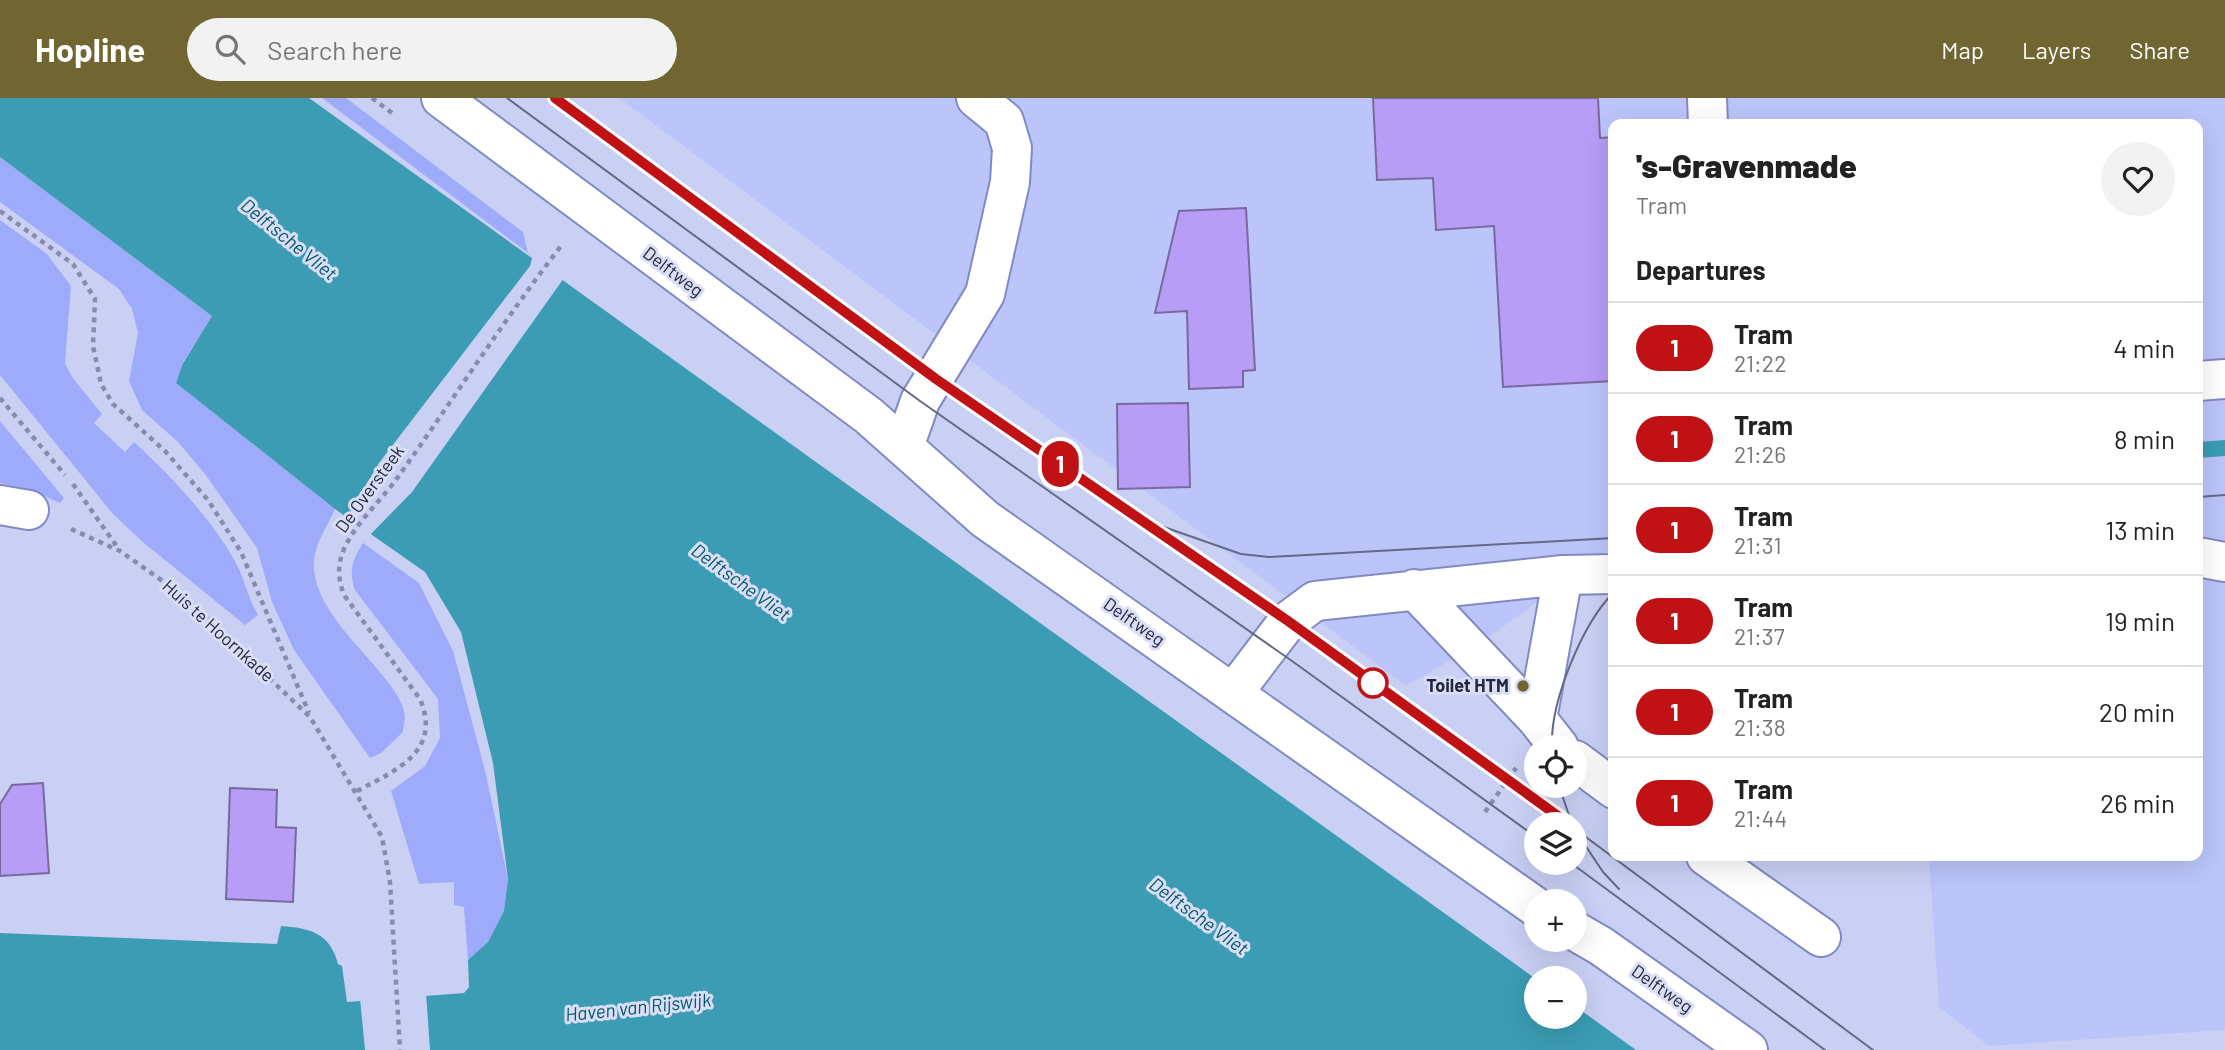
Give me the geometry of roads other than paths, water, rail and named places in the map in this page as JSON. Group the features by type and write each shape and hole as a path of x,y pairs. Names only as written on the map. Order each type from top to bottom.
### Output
{"street":[{"name":"Delftweg","path":"441,98 869,416 985,519 1524,898"},
{"path":"904,447 920,401 985,294 1010,181 1012,148 1004,121 976,98"},
{"path":"1707,98 1708,119"},
{"path":"2203,381 2225,379"},
{"path":"2203,558 2225,562"},
{"path":"1234,692 1288,621 1315,601 1414,589 1608,573"},
{"path":"1548,733 1563,575"},
{"path":"1414,589 1548,733"},
{"path":"1587,769 1608,785"},
{"path":"1713,861 1821,937"},
{"name":"Delftweg","path":"1587,938 1748,1050"}],"water":[{"path":"0,98 309,98 1524,970 1524,1029 1587,1029 1587,1015 1636,1050 0,1050 0,933 277,944 281,926 291,927 317,934 330,945 338,964 342,966 347,1002 464,993 469,987 468,960 488,942 504,911 508,879 493,763 461,632 425,572 335,509 176,383 182,365 212,316 0,157"},
{"path":"2225,440 2225,456 2203,458 2203,442"}],"tram line":[{"path":"507,98 920,401 1292,661 1524,828"},
{"path":"555,98 936,379 1288,621 1552,812"},
{"name":"1","path":"555,98 936,379 1288,621 1552,812"},
{"path":"2203,497 2225,495"},
{"path":"1161,526 1241,554 1269,557 1608,538"},
{"path":"1553,735 1556,708 1570,665 1591,623 1608,599"},
{"path":"1563,798 1568,812"},
{"path":"1587,838 1608,853"},
{"path":"1587,848 1603,872 1619,889"},
{"path":"1618,861 1873,1050"},
{"path":"1587,875 1825,1050"}],"place":[{"name":"Toilet HTM","path":"1523,686"}],"water label":[{"name":"Delftsche Vliet","path":"289,239"},
{"name":"Delftsche Vliet","path":"741,582"},
{"name":"Delftsche Vliet","path":"1199,916"},
{"name":"Haven van Rijswijk","path":"638,1007"}]}
